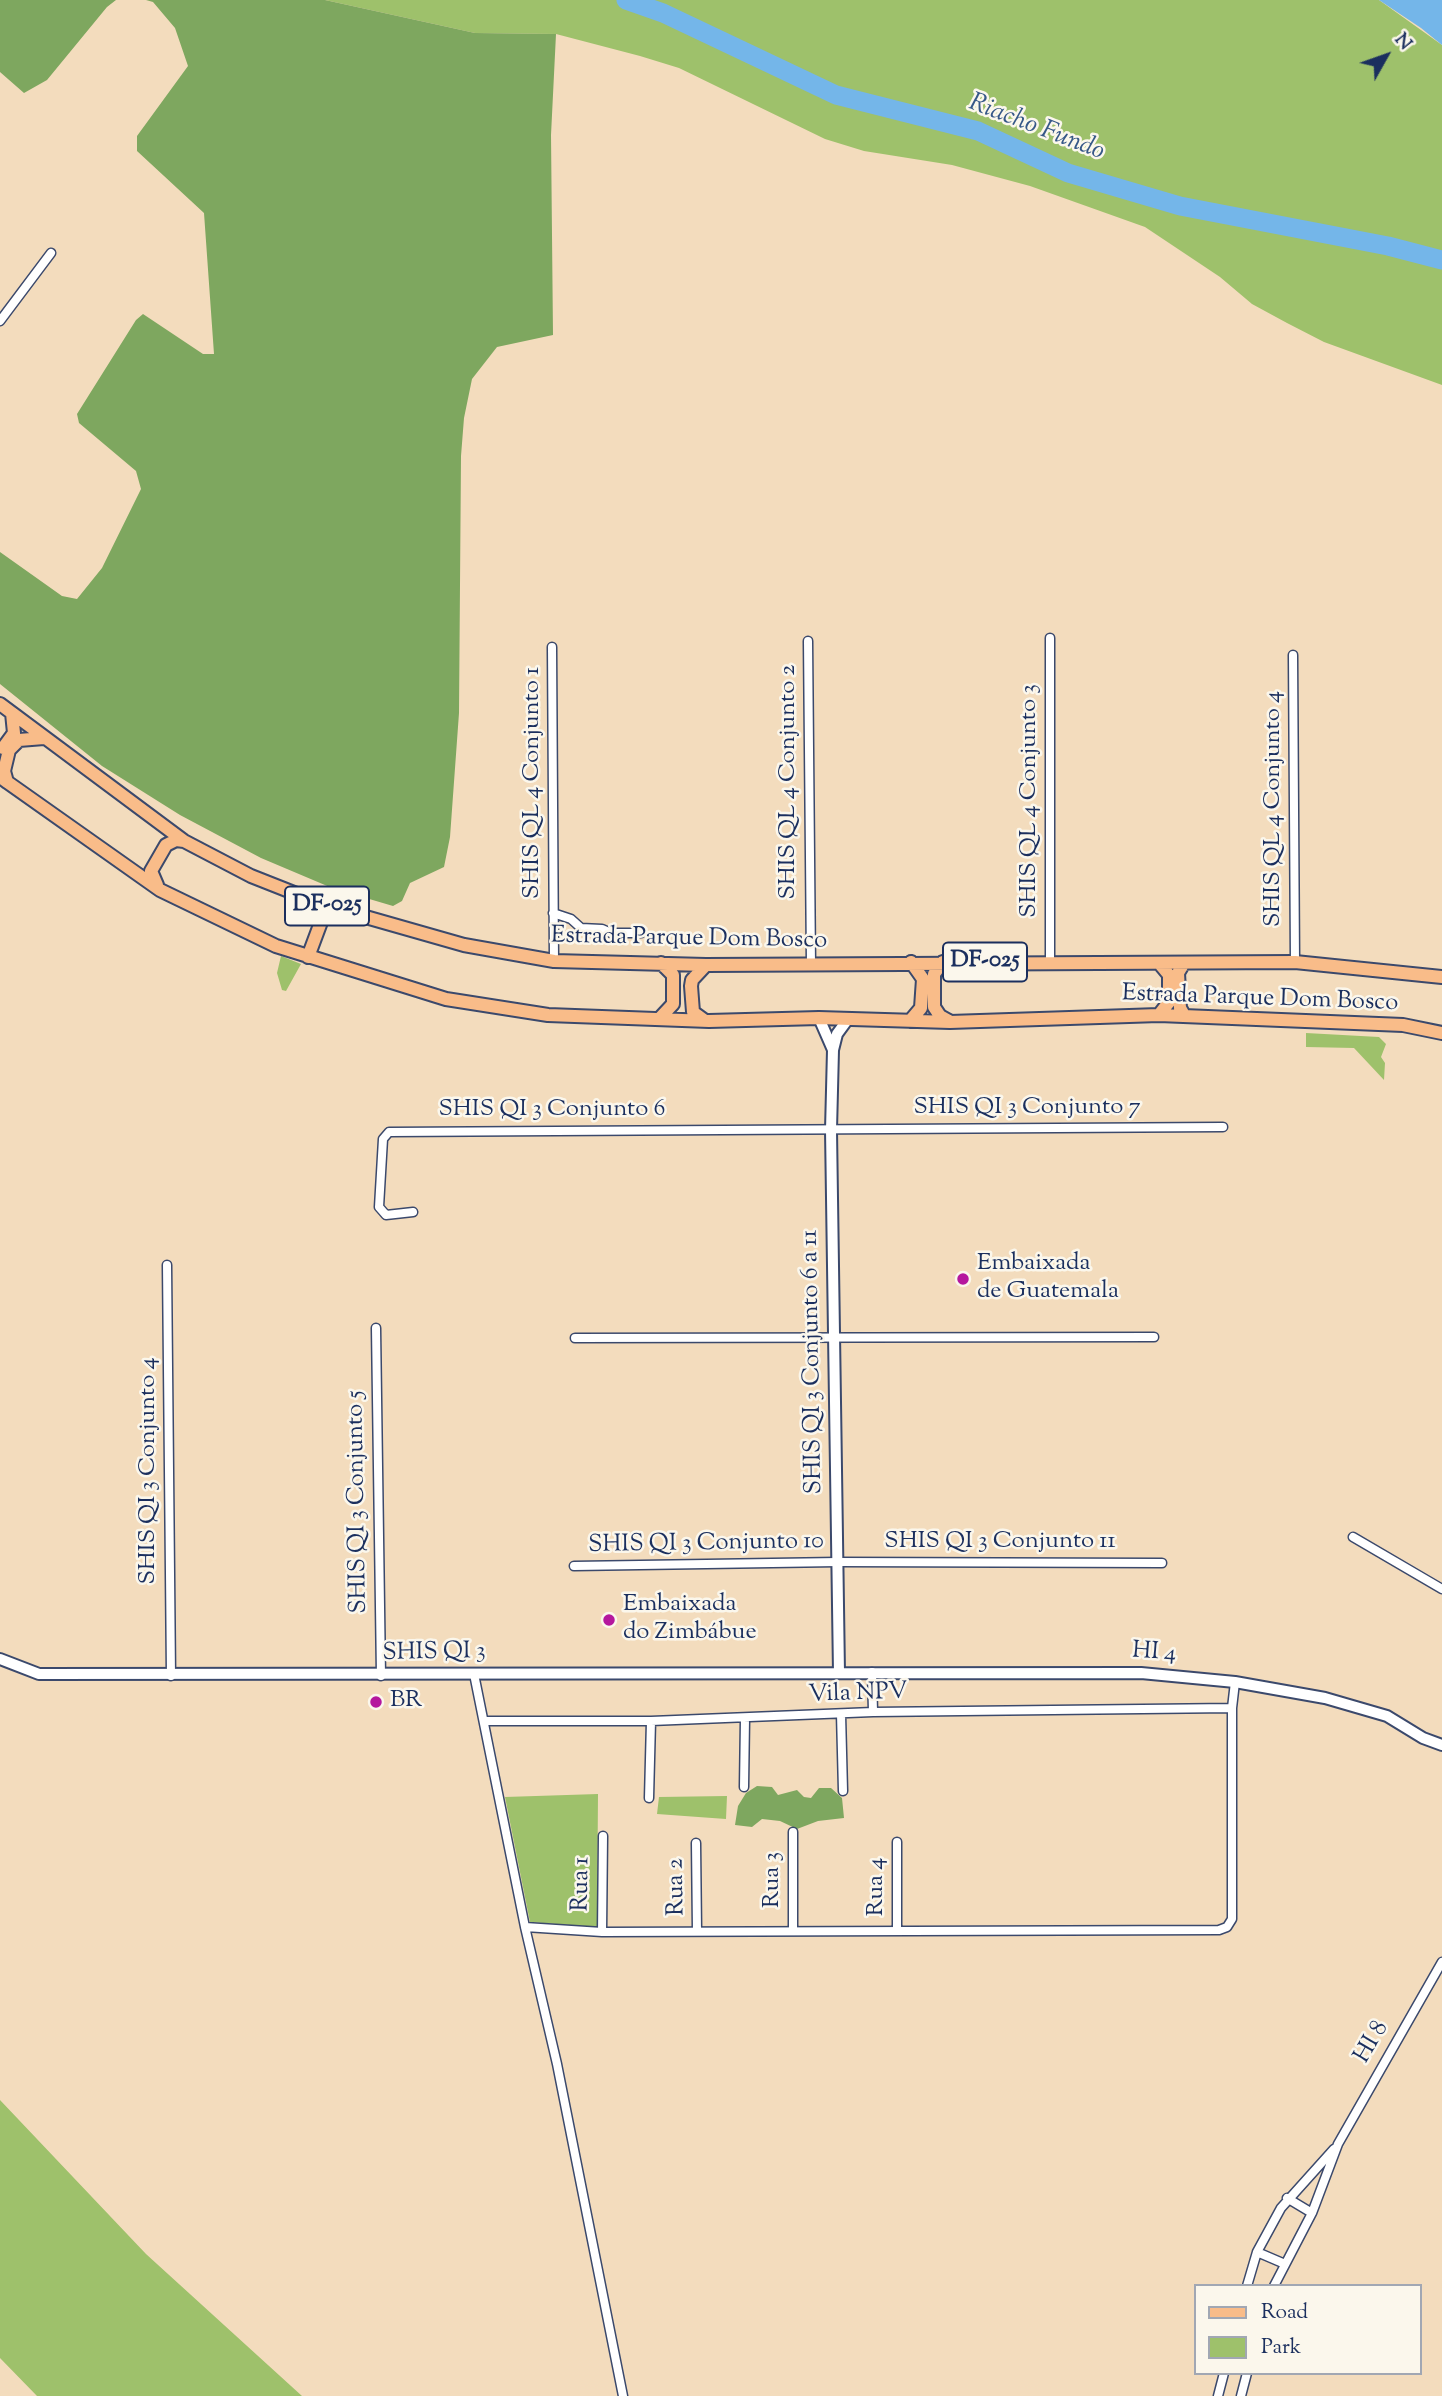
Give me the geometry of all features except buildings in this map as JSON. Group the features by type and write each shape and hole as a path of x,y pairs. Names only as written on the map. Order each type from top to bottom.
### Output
{"main road":[{"name":"Estrada Parque Dom Bosco","path":"0,704 184,841 251,876 327,906 464,945 554,961 706,965 1295,962 1442,977"},
{"path":"0,750 14,733 12,713"},
{"path":"3,780 9,751 19,740 44,738"},
{"name":"Estrada Parque Dom Bosco","path":"3,780 160,890 276,946 446,999 548,1015 709,1021 819,1018 950,1022 1159,1015 1403,1026 1442,1033"},
{"path":"160,890 151,871 170,841 184,841"},
{"path":"308,957 327,906"},
{"path":"910,1021 921,1008 923,979 911,962"},
{"path":"943,962 934,974 934,1007 940,1016 950,1022"},
{"path":"659,1019 673,1004 673,975 662,963"},
{"path":"1159,963 1168,975 1169,1002 1159,1015"},
{"path":"1184,963 1178,973 1180,1008 1184,1016"},
{"path":"706,965 692,980 691,986 693,1012 700,1019 709,1021"}],"street":[{"path":"0,321 51,253"},
{"name":"SHIS QL 4 Conjunto 3","path":"1050,638 1050,963"},
{"name":"SHIS QL 4 Conjunto 2","path":"808,640 811,965"},
{"name":"SHIS QL 4 Conjunto 1","path":"552,647 554,961"},
{"name":"SHIS QL 4 Conjunto 4","path":"1293,655 1295,962"},
{"path":"553,914 564,915 581,928 602,929 611,933 641,933"},
{"name":"SHIS QI 3 Conjunto 6 a 11","path":"819,1018 833,1050"},
{"name":"SHIS QI 3 Conjunto 6 a 11","path":"839,1673 831,1130 833,1050 837,1034 848,1019"},
{"name":"SHIS QI 3 Conjunto 7","path":"831,1130 1223,1127"},
{"name":"SHIS QI 3 Conjunto 6","path":"413,1213 386,1215 379,1207 383,1139 389,1132 831,1130"},
{"name":"SHIS QI 3 Conjunto 4","path":"167,1265 171,1676"},
{"name":"SHIS QI 3 Conjunto 5","path":"376,1328 381,1676"},
{"path":"575,1338 834,1335 1154,1337"},
{"path":"1353,1537 1442,1589"},
{"name":"SHIS QI 3 Conjunto 11","path":"838,1562 1162,1563"},
{"name":"SHIS QI 3 Conjunto 10","path":"575,1566 838,1562"},
{"name":"SHIS QI 3","path":"0,1659 40,1674 171,1676 381,1676 610,1671 873,1672"},
{"path":"873,1672 873,1712"},
{"name":"HI 4","path":"873,1672 1141,1673 1235,1682 1325,1698 1387,1716 1423,1738 1442,1744"},
{"path":"474,1674 525,1927 557,2064 623,2396"},
{"path":"525,1927 602,1932 793,1929 1205,1930 1227,1927 1232,1919 1232,1708 1235,1682"},
{"name":"Vila NPV","path":"485,1721 651,1721 873,1712 1232,1708"},
{"path":"841,1714 842,1791"},
{"path":"744,1787 745,1719"},
{"path":"649,1798 651,1721"},
{"name":"Rua 3","path":"793,1832 793,1929"},
{"name":"Rua 1","path":"602,1932 603,1836"},
{"name":"Rua 4","path":"897,1842 897,1931"},
{"name":"Rua 2","path":"696,1843 697,1931"},
{"name":"HI 8","path":"1275,2284 1312,2213 1338,2144 1442,1962"},
{"name":"HI 8","path":"1248,2284 1257,2252 1287,2198 1338,2144"},
{"path":"1287,2198 1312,2213"},
{"path":"1257,2252 1286,2264"},
{"path":"1218,2396 1223,2375"},
{"path":"1241,2396 1246,2375"}],"green space":[{"path":"0,0 116,0 107,7 47,80 24,93 0,72"},
{"path":"146,0 325,0 475,33 556,34 551,135 553,335 497,347 472,379 464,418 461,456 459,713 450,837 444,867 410,883 402,901 393,906 332,888 261,858 180,815 102,766 0,684 0,552 62,596 77,599 102,568 141,489 136,471 79,423 77,414 136,320 143,314 203,354 214,354 204,213 137,151 137,136 188,66 175,28 153,2"},
{"path":"325,0 1379,0 1442,45 1442,385 1324,342 1287,323 1252,304 1220,277 1145,227 1030,186 952,165 864,151 825,139 679,68 640,56 556,34 475,33"},
{"path":"281,956 301,964 286,991 282,990 277,973"},
{"path":"1306,1033 1379,1037 1386,1044 1381,1057 1385,1063 1384,1080 1354,1048 1306,1047"},
{"path":"757,1786 772,1787 778,1795 797,1790 804,1797 811,1798 819,1788 831,1788 842,1798 844,1818 818,1821 797,1829 780,1821 762,1819 752,1827 735,1825 738,1806 746,1793"},
{"path":"598,1794 597,1927 530,1922 505,1797"},
{"path":"727,1796 726,1819 657,1814 659,1797"},
{"path":"0,2100 146,2254 302,2396 37,2396 0,2358"}],"water":[{"path":"1379,0 1442,0 1442,45 1421,28"}],"waterway":[{"name":"Riacho Fundo","path":"626,0 663,13 836,95 978,131 1068,173 1180,206 1388,246 1442,260"}],"place":[{"name":"Embaixada de Guatemala","path":"963,1279"},
{"name":"Embaixada do Zimbábue","path":"609,1620"},
{"name":"BR","path":"376,1702"}]}
